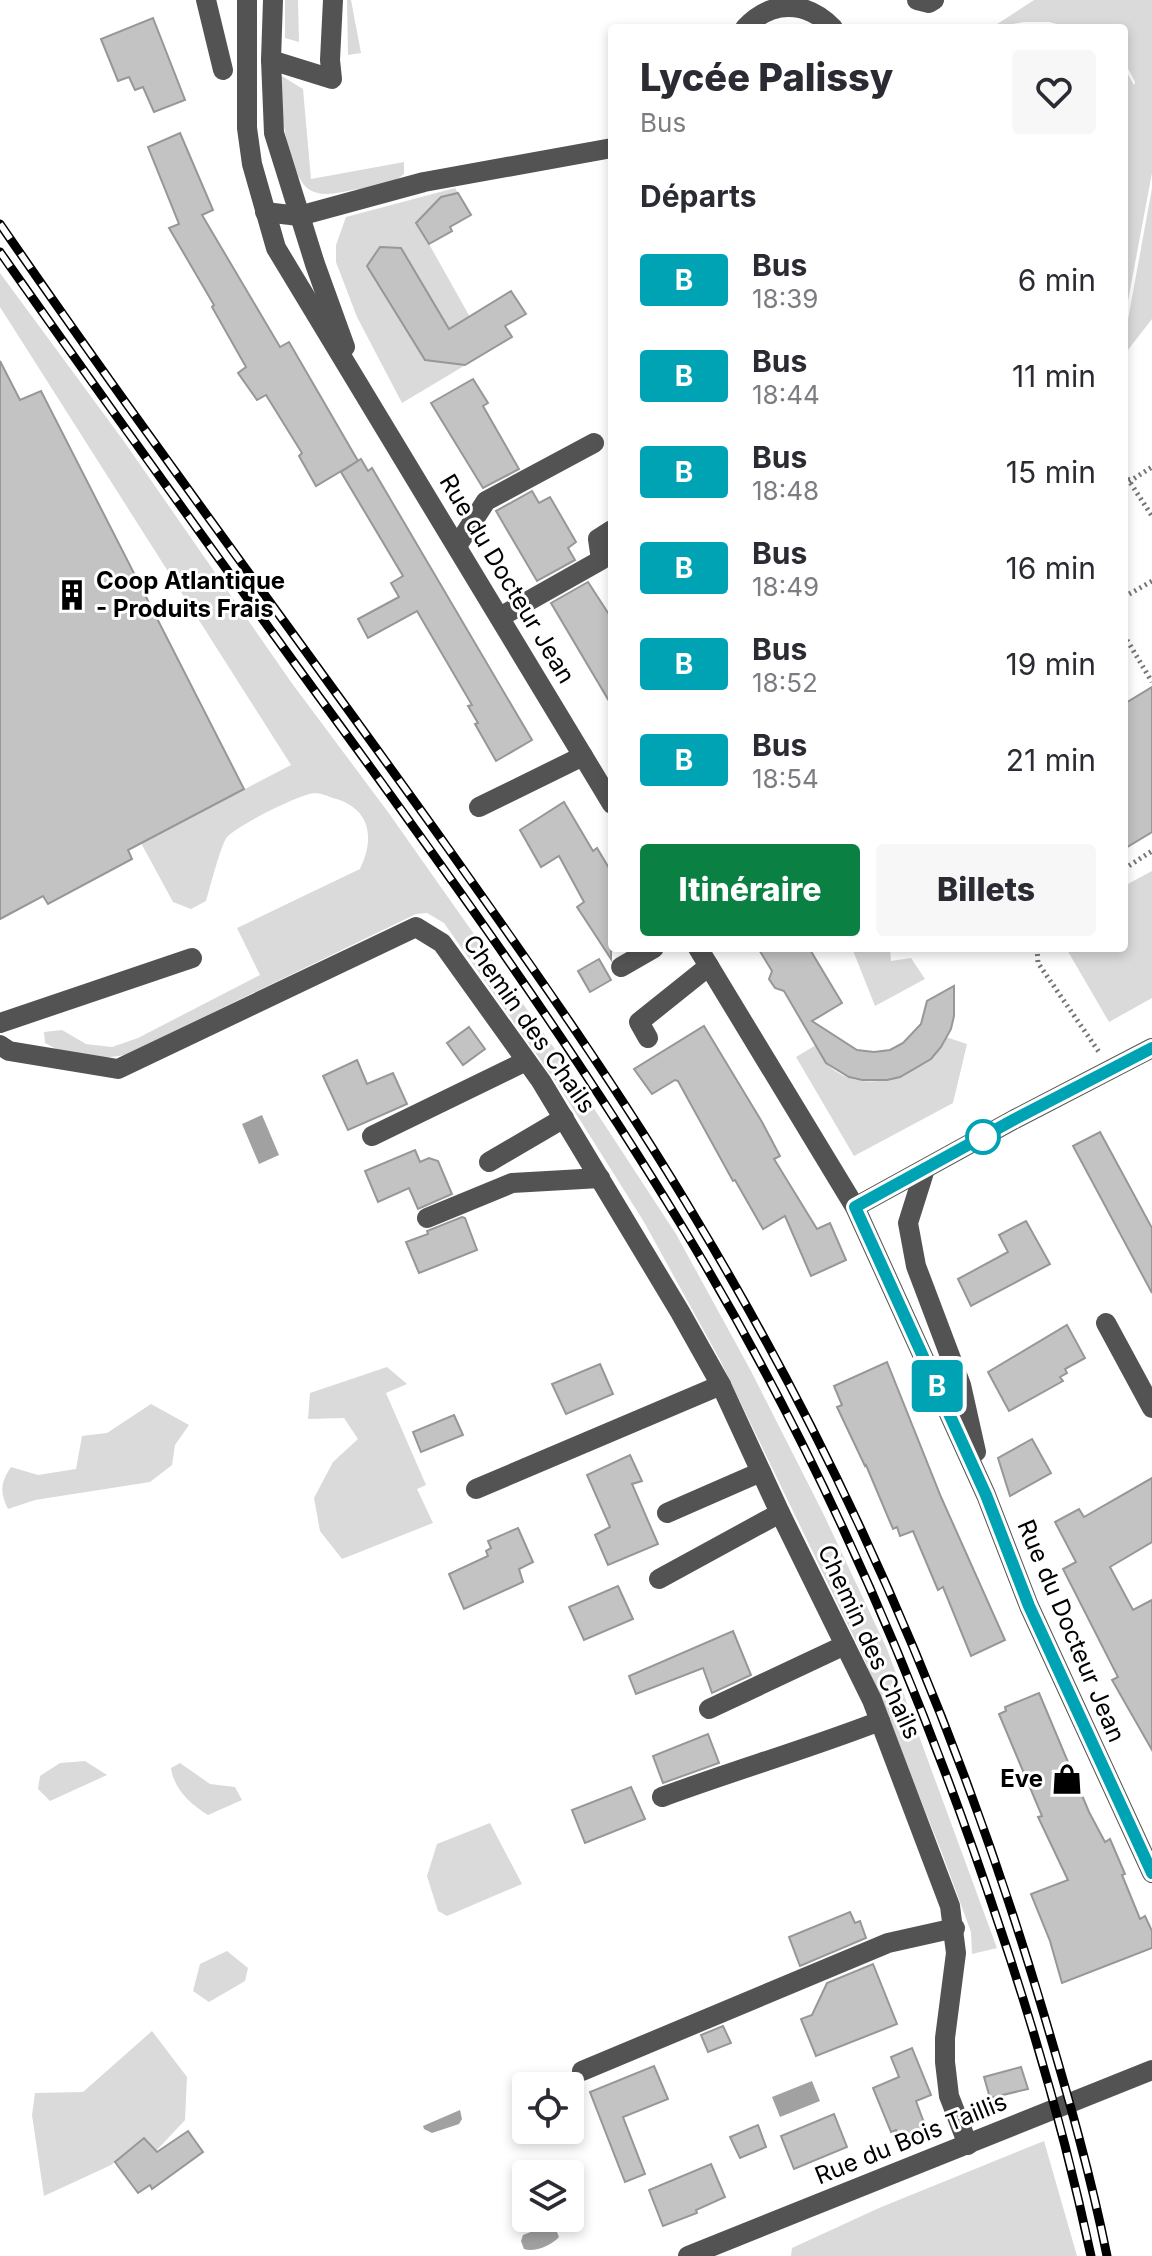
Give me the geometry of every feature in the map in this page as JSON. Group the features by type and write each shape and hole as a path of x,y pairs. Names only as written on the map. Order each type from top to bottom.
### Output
{"street":[{"path":"206,0 223,70"},
{"name":"Rue du Docteur Jean","path":"247,0 247,128 252,164 276,248 608,797"},
{"name":"Rue du Docteur Jean","path":"273,0 271,60 274,133 299,216 358,381"},
{"path":"271,60 332,79 333,0"},
{"path":"917,0 929,3 934,0"},
{"path":"749,24 758,14 777,3 808,7 829,24"},
{"path":"265,212 299,216 424,182 608,149"},
{"path":"457,546 486,501 594,443"},
{"path":"500,617 601,560 598,539 608,533"},
{"path":"479,807 583,756"},
{"name":"Chemin des Chails","path":"0,1045 9,1051 118,1069 416,927 442,943 564,1118 721,1385 880,1721 935,1863 955,1928 956,1953 945,2038 945,2062 949,2096 968,2145"},
{"path":"621,967 647,952"},
{"path":"648,1038 639,1022 704,957"},
{"name":"Rue du Docteur Jean","path":"704,957 855,1207 986,1495 1029,1606 1152,1873"},
{"path":"0,1023 192,958"},
{"path":"855,1207 1152,1048"},
{"path":"372,1136 526,1061"},
{"path":"489,1162 564,1118"},
{"name":"Rue du Docteur Jean","path":"925,1169 908,1223 916,1266 961,1385 986,1495"},
{"path":"427,1218 512,1183 600,1178"},
{"path":"1106,1323 1152,1408"},
{"path":"476,1489 721,1385"},
{"path":"667,1513 761,1472"},
{"path":"659,1579 780,1513"},
{"path":"709,1709 845,1645"},
{"path":"662,1797 797,1753 880,1721"},
{"path":"582,2071 888,1943 955,1928"},
{"name":"Rue du Bois Taillis","path":"688,2256 1152,2070"}],"path":[{"path":"1130,481 1152,467"},
{"path":"1128,478 1152,516"},
{"path":"1128,595 1152,581"},
{"path":"1128,642 1152,682"},
{"path":"1128,866 1152,851"},
{"path":"1037,952 1038,963 1111,1070"}],"shaded area":[{"path":"285,0 298,0 299,42 285,38"},
{"path":"347,0 351,0 361,53 348,55"},
{"path":"1034,0 1152,0 1152,173 1128,301 1128,74 1134,85 1135,82 1128,69 1128,24 997,24"},
{"path":"277,73 303,89 311,179 404,162 404,174 393,182 373,187 331,194 310,190 302,182 290,154"},
{"path":"455,188 458,193 429,244 489,351 402,403 357,317 336,262 336,245 346,217"},
{"path":"1152,188 1152,319 1128,350 1128,320"},
{"path":"0,273 123,440 291,682 388,812 559,1055 676,1234 751,1371 887,1649 997,1948 972,1954 971,1932 863,1656 720,1360 644,1222 558,1085 444,923 427,913 416,914 125,1055 84,1058 45,1043 44,1032 62,1030 86,1044 112,1047 138,1038 260,975 237,928 360,869 368,836 362,817 355,809 324,795 307,795 256,818 227,837 206,901 191,909 173,902 141,843 291,765 0,307"},
{"path":"1152,871 1152,998 1109,1022 1068,952 1128,952 1128,884"},
{"path":"854,952 890,952 891,961 911,958 925,979 875,1006"},
{"path":"946,1037 967,1044 953,1103 854,1156 796,1057 816,1045 828,1065 844,1076 860,1081 877,1081 910,1071 937,1050"},
{"path":"262,1115 279,1155 259,1164 242,1124"},
{"path":"387,1367 407,1384 386,1393 426,1485 417,1489 433,1523 342,1559 320,1531 314,1498 333,1462 358,1439 344,1418 308,1419 310,1393"},
{"path":"151,1404 189,1425 175,1445 172,1465 150,1482 35,1500 8,1509 2,1488 11,1467 38,1475 76,1469 82,1436 107,1433"},
{"path":"85,1761 107,1775 50,1801 38,1789 40,1776 60,1763"},
{"path":"180,1763 210,1784 235,1787 242,1800 208,1815 179,1789 171,1768"},
{"path":"490,1823 522,1884 447,1916 438,1911 427,1876 437,1844"},
{"path":"227,1951 248,1968 245,1981 209,2002 193,1991 200,1964"},
{"path":"152,2031 187,2077 185,2120 156,2151 144,2138 111,2165 44,2196 32,2115 35,2093 83,2092"},
{"path":"812,2081 820,2101 780,2117 772,2097"},
{"path":"460,2110 462,2119 459,2124 432,2133 424,2129 423,2126"},
{"path":"1044,2141 1077,2256 791,2256 792,2248 879,2208"},
{"path":"557,2232 559,2237 543,2248 533,2250 524,2249 521,2241 523,2235"}],"building":[{"path":"153,18 185,100 154,112 143,87 135,90 129,77 118,81 101,39"},
{"path":"180,133 213,210 202,215 280,347 289,342 358,461 316,486 299,456 302,453 266,395 257,400 238,373 246,367 169,228 179,224 148,147"},
{"path":"458,193 471,215 429,244 416,223 441,197"},
{"path":"380,247 401,248 449,329 511,291 526,314 505,326 512,337 465,365 425,360 367,266"},
{"name":"Coop Atlantique - Produits Frais","path":"0,361 20,400 41,391 244,789 128,850 132,859 48,904 43,896 0,919"},
{"path":"473,379 488,403 483,406 519,469 483,488 431,403"},
{"path":"361,459 368,471 372,468 532,740 496,761 475,724 478,723 468,706 472,705 417,611 368,638 358,619 399,597 391,583 403,576 341,472"},
{"path":"532,491 539,503 550,497 576,542 568,548 575,560 537,581 496,511"},
{"path":"588,582 608,613 608,699 551,603"},
{"path":"1152,687 1152,832 1128,847 1128,702"},
{"path":"564,802 593,851 597,848 608,866 608,952 611,952 611,959 577,907 584,902 559,856 541,867 520,830"},
{"path":"760,952 811,952 842,1003 812,1021 857,1050 890,1050 903,1043 921,1024 927,1001 954,986 951,1029 931,1059 900,1077 862,1080 849,1077 826,1063 784,991 775,988 769,979 772,971"},
{"path":"599,959 611,980 590,992 578,971"},
{"path":"704,1026 780,1156 774,1159 817,1229 830,1223 846,1260 811,1276 785,1216 763,1229 678,1081 652,1094 634,1069"},
{"path":"469,1027 485,1049 463,1065 447,1043"},
{"path":"357,1060 367,1084 393,1073 407,1104 348,1130 323,1076"},
{"path":"1100,1132 1152,1228 1152,1293 1073,1146"},
{"path":"415,1150 420,1162 429,1158 438,1161 452,1194 418,1209 409,1188 378,1202 365,1171"},
{"path":"462,1217 477,1250 419,1273 406,1242"},
{"path":"1026,1221 1050,1264 971,1306 958,1279 1008,1252 999,1235"},
{"path":"1067,1325 1085,1358 1065,1369 1067,1373 1060,1377 1063,1381 1009,1411 988,1372"},
{"path":"887,1362 941,1497 1005,1640 971,1656 943,1587 938,1590 913,1531 900,1536 897,1527 893,1529 837,1407 842,1405 834,1386"},
{"path":"600,1364 613,1394 566,1414 552,1384"},
{"path":"454,1415 463,1435 421,1452 413,1432"},
{"path":"1032,1439 1051,1473 1010,1496 998,1458"},
{"path":"630,1455 642,1481 632,1484 658,1544 608,1565 595,1535 610,1527 587,1475"},
{"path":"1152,1478 1152,1542 1110,1567 1133,1610 1152,1600 1152,1750 1112,1680 1118,1677 1063,1569 1076,1562 1055,1522 1079,1509 1084,1517"},
{"path":"518,1528 533,1562 519,1569 523,1582 464,1609 449,1574 488,1556 486,1551 491,1548 488,1541"},
{"path":"618,1586 633,1619 584,1640 569,1607"},
{"path":"733,1631 751,1675 712,1693 703,1668 636,1694 629,1676"},
{"path":"1039,1693 1089,1812 1105,1842 1110,1839 1140,1919 1145,1916 1152,1931 1152,1948 1062,1983 1050,1941 1031,1894 1068,1880 1038,1817 1042,1816 999,1714 1006,1711 1005,1707"},
{"path":"708,1734 719,1763 663,1783 653,1756"},
{"path":"631,1787 645,1819 585,1843 572,1810"},
{"path":"850,1912 855,1923 860,1921 866,1938 800,1966 789,1937"},
{"path":"873,1964 897,2024 816,2056 801,2019 812,2015 827,1983"},
{"path":"723,2026 731,2043 708,2052 701,2035"},
{"path":"912,2048 931,2095 916,2101 930,2139 903,2150 896,2130 891,2132 873,2088 899,2077 891,2057"},
{"path":"654,2066 668,2099 623,2117 645,2174 625,2182 590,2092"},
{"path":"1021,2067 1028,2089 990,2098 984,2077"},
{"path":"834,2114 847,2147 794,2169 781,2136"},
{"path":"758,2125 766,2147 740,2158 730,2137"},
{"path":"188,2131 203,2152 152,2189 150,2185 138,2193 115,2162 144,2138 157,2152"},
{"path":"711,2164 725,2197 696,2210 697,2213 663,2226 649,2190"}],"railway":[{"path":"0,224 109,380 445,844 608,1078 753,1318 852,1511 939,1710 1013,1914 1054,2047 1107,2256"},
{"path":"0,252 506,957 683,1228 777,1394 820,1479 898,1653 967,1832 1025,2004 1061,2129 1091,2256"}],"bus line":[{"name":"B","path":"1152,1048 855,1207 986,1495 1029,1606 1152,1873"}],"place":[{"name":"Coop Atlantique - Produits Frais","path":"72,595"},
{"name":"Eve","path":"1067,1779"}]}
